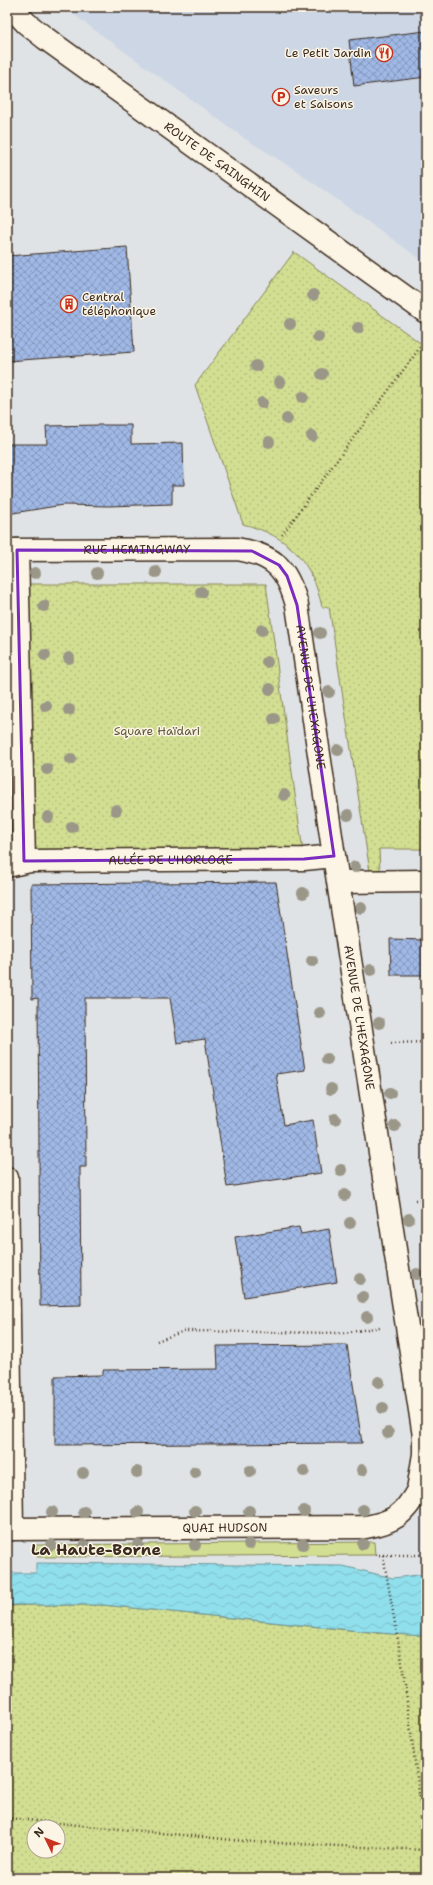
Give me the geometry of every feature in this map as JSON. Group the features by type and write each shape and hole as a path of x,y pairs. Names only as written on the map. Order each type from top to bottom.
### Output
{"street":[{"name":"ROUTE DE SAINGHIN","path":"11,7 26,23 45,38 426,312"},
{"name":"RUE HEMINGWAY","path":"12,550 237,549 266,556"},
{"path":"12,550 15,863"},
{"name":"AVENUE DE L'HEXAGONE","path":"266,556 279,565 287,576 297,605 405,1322 424,1436 422,1490"},
{"name":"ALLÉE DE L'HORLOGE","path":"15,863 304,859 334,856"},
{"path":"339,882 426,881"},
{"path":"7,1178 10,1529"},
{"name":"QUAI HUDSON","path":"10,1529 366,1527 385,1524 398,1516 422,1490"}],"path":[{"path":"266,556 424,342"},
{"path":"363,1043 426,1042"},
{"path":"156,1341 184,1331 345,1334 405,1322"},
{"path":"383,1555 402,1663 426,1846"},
{"path":"7,1818 254,1842 426,1850"}],"highlighted area":[{"path":"17,550 252,551 279,565 287,576 297,605 334,856 304,859 24,861"}],"shaded area":[{"path":"63,7 426,7 426,263 294,169 247,140"}],"green space":[{"path":"294,252 426,347 426,849 379,849 380,873 370,872 329,607 322,607 312,576 305,564 286,543 259,529 243,524 195,385"},
{"name":"Square Haïdari","path":"28,584 266,584 304,859 30,861"},
{"path":"374,1542 375,1555 37,1557 36,1545"},
{"path":"103,1605 378,1633 426,1636 426,1878 7,1878 7,1606"}],"water":[{"path":"36,1563 343,1566 393,1578 426,1574 426,1636 391,1634 103,1605 7,1605 7,1573 36,1573"}],"building":[{"path":"426,31 426,77 354,86 349,40"},
{"name":"Central téléphonique","path":"127,247 134,352 7,361 7,256"},
{"path":"131,425 131,444 183,443 184,485 172,485 172,504 108,506 63,505 7,514 7,444 47,444 46,426"},
{"path":"276,882 305,1070 276,1074 284,1125 313,1120 321,1173 227,1187 205,1039 177,1043 170,998 85,998 86,1167 80,1167 81,1305 40,1306 38,998 32,999 31,884"},
{"path":"390,939 426,940 426,975 391,975"},
{"path":"299,1227 301,1234 329,1229 337,1282 244,1297 235,1237"},
{"path":"347,1345 362,1443 55,1445 55,1376 103,1375 103,1370 218,1369 217,1346"}],"place":[{"name":"Le Petit Jardin","path":"384,53"},
{"name":"Saveurs et Saisons","path":"281,97"},
{"name":"Central téléphonique","path":"69,304"}],"district":[{"name":"La Haute-Borne","path":"96,1549"}]}
